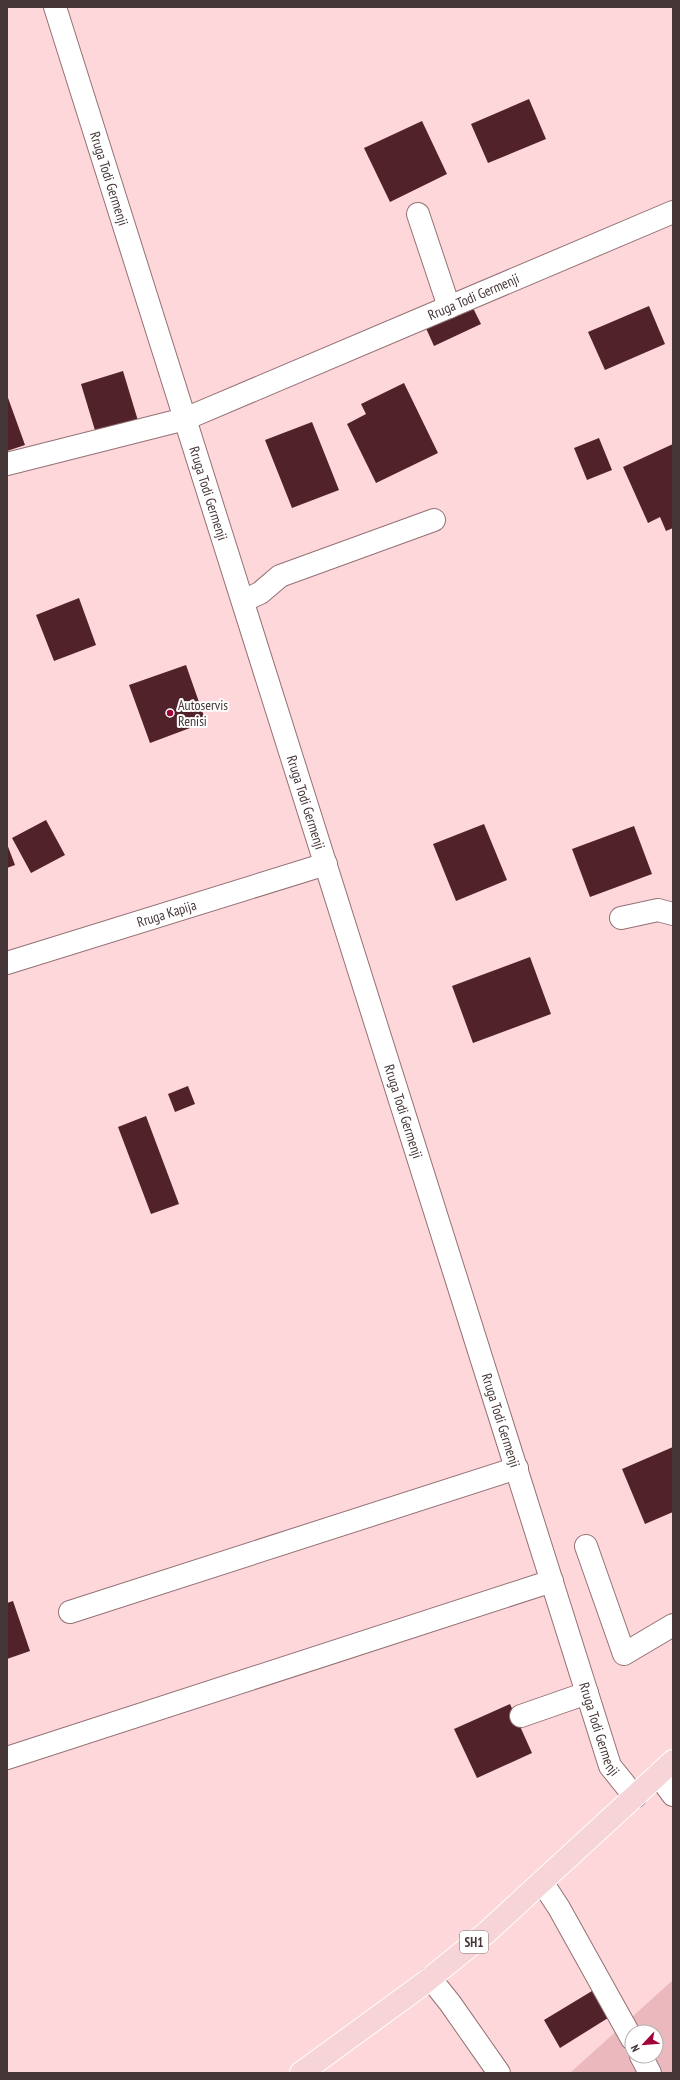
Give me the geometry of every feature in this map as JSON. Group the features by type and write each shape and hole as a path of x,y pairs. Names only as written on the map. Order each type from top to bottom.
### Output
{"main road":[{"name":"SH1","path":"301,2073 430,1978 486,1933 665,1768"}],"street":[{"name":"Rruga Todi Germenji","path":"55,7 610,1766 635,1797"},
{"name":"Rruga Todi Germenji","path":"185,419 673,212"},
{"path":"418,214 449,307"},
{"path":"7,464 185,419"},
{"path":"243,601 260,593 280,576 434,520"},
{"name":"Rruga Kapija","path":"7,964 326,864"},
{"path":"621,918 658,910 673,914"},
{"path":"70,1612 516,1468"},
{"path":"586,1546 624,1654 673,1625"},
{"path":"7,1758 552,1581"},
{"path":"521,1716 587,1693"},
{"path":"665,1768 673,1795"},
{"path":"542,1882 560,1908 624,2024"},
{"path":"430,1978 450,2003 499,2073"},
{"path":"645,2064 650,2073"}],"shaded area":[{"path":"673,1980 673,2073 570,2073 624,2024 624,2064 664,2064 664,2024 624,2024"}],"building":[{"path":"529,99 546,139 488,163 471,124"},
{"path":"422,121 447,174 390,202 364,148"},
{"path":"471,304 481,324 434,346 425,326"},
{"path":"649,306 665,344 605,370 588,332"},
{"path":"123,371 139,424 97,437 81,384"},
{"path":"404,383 438,453 376,483 347,424 366,414 361,404"},
{"path":"7,395 25,445 7,451"},
{"path":"312,422 339,490 292,508 265,440"},
{"path":"599,438 612,470 587,480 574,448"},
{"path":"673,444 673,528 666,531 660,517 648,523 623,467"},
{"path":"79,598 96,645 54,661 36,615"},
{"path":"186,665 206,722 150,743 129,685"},
{"path":"46,820 65,855 31,873 12,838"},
{"path":"484,824 507,880 456,901 433,844"},
{"path":"634,826 652,874 590,897 572,849"},
{"path":"7,844 15,865 7,868"},
{"path":"530,957 551,1014 473,1043 452,986"},
{"path":"188,1086 195,1104 175,1112 168,1094"},
{"path":"146,1116 179,1204 151,1214 118,1127"},
{"path":"673,1447 673,1512 645,1524 622,1469"},
{"path":"13,1601 30,1651 7,1659 7,1603"},
{"path":"510,1704 532,1753 477,1778 454,1729"},
{"path":"592,1991 608,2018 560,2048 544,2020"}],"place":[{"name":"Autoservis Renisi","path":"170,713"}]}
